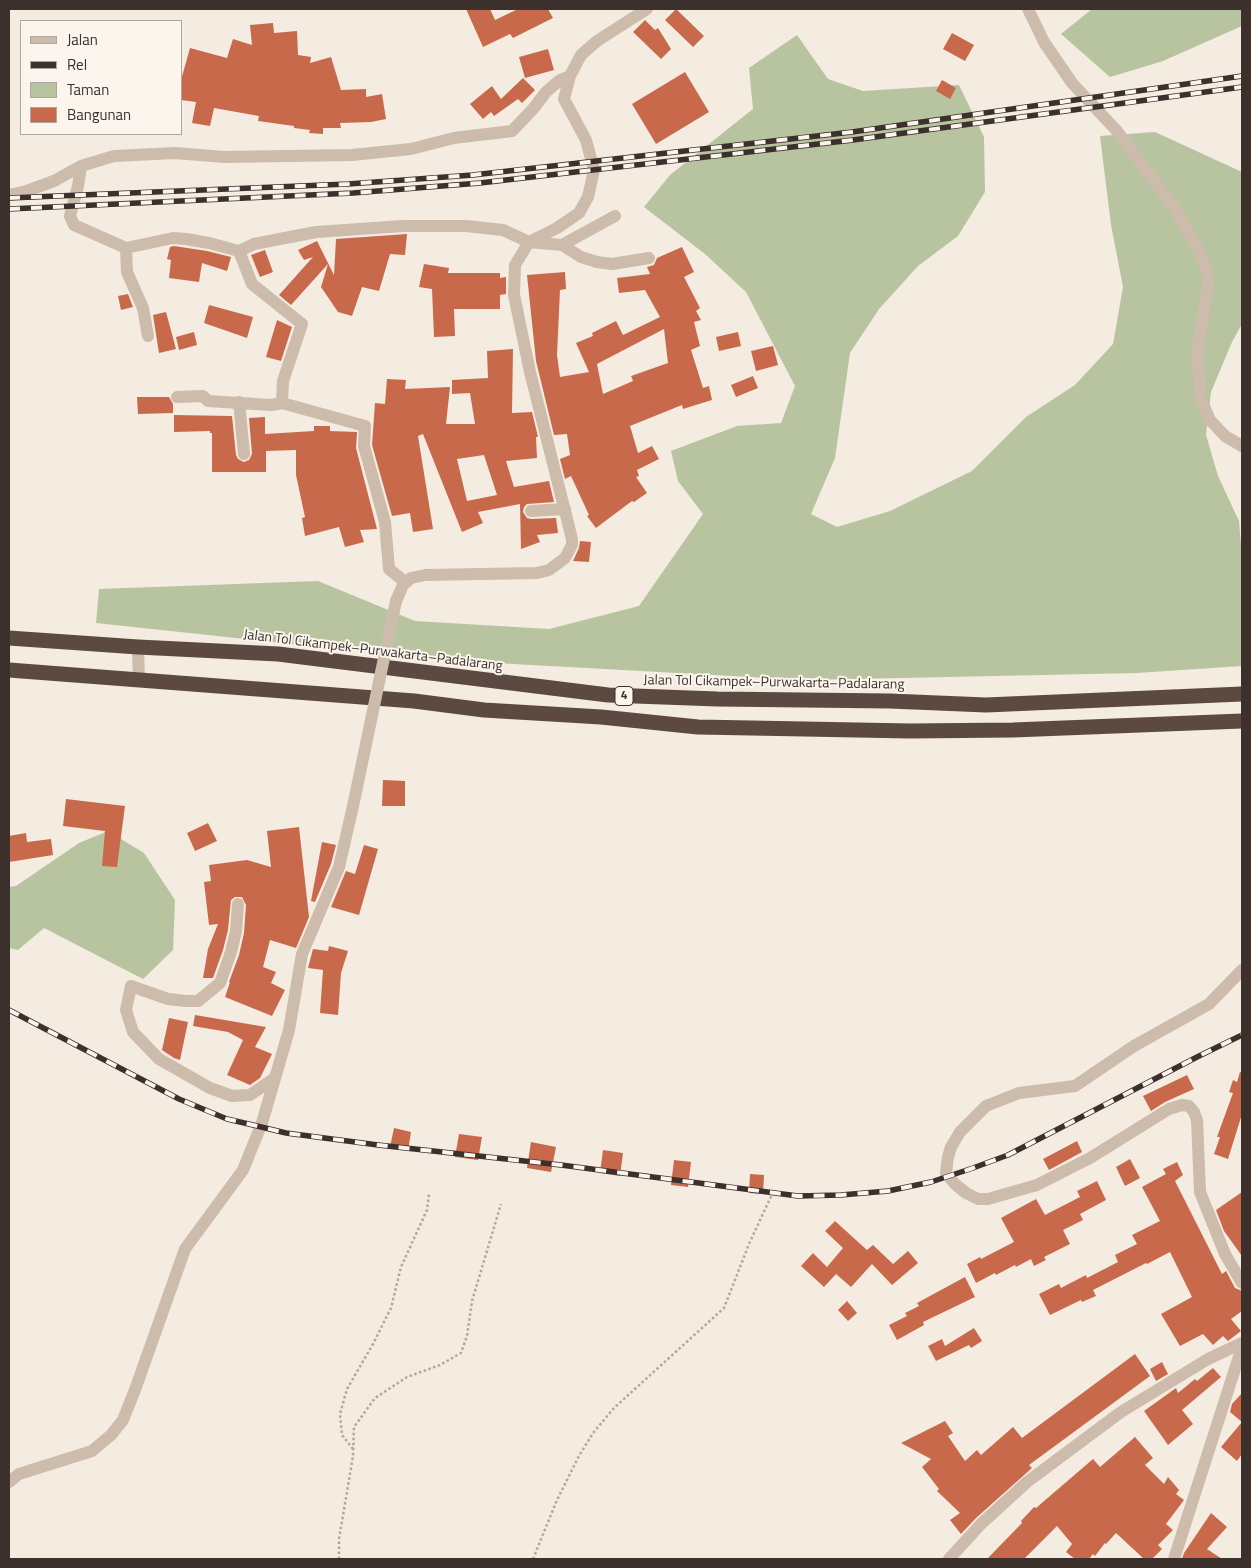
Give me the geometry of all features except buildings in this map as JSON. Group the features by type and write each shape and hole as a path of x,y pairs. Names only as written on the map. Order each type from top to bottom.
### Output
{"highway":[{"name":"Jalan Tol Cikampek–Purwakarta–Padalarang","path":"9,638 278,654 608,695 986,705 1242,694"},
{"name":"4","path":"9,670 414,701 484,710 602,717 698,727 910,731 1013,730 1242,720"}],"street":[{"path":"9,1482 19,1474 92,1451 111,1435 122,1420 136,1387 185,1249 243,1170 262,1123 275,1078 288,1030 302,954 339,867 396,601 405,582 411,578 425,575 537,573 548,570 565,558 572,545 565,509 530,372 514,294 516,265 529,242 579,214 588,197 594,170 586,140 564,99 570,76 581,55 597,41 647,9"},
{"path":"1028,9 1044,42 1066,74 1117,131 1176,209 1200,252 1208,277 1197,354 1201,399 1210,420 1225,436 1242,446"},
{"path":"9,195 24,192 54,181 81,166 114,156 175,153 224,157 352,155 411,149 454,138 512,131 546,92 560,80 570,76"},
{"path":"81,166 70,216 74,225 126,248 173,238 209,243 239,251 254,244 316,232 402,226 466,226 503,230 529,242 562,245 581,257 597,262 612,264 650,258"},
{"path":"562,245 615,216"},
{"path":"126,248 127,272 144,308 148,336"},
{"path":"239,251 252,284 302,324 283,381 282,403"},
{"path":"177,396 204,396 208,401 271,405 282,403 365,426 364,446 385,522 389,569 405,582"},
{"path":"239,402 244,454"},
{"path":"532,511 565,509"},
{"path":"138,647 139,681"},
{"path":"238,904 233,945 220,983 198,1001 186,1002 168,999 131,986 126,1010 133,1032 159,1059 210,1088 232,1096 250,1094 275,1078"},
{"path":"1242,970 1209,1004 1134,1046 1075,1086 1019,1093 986,1106 960,1132 951,1147 946,1173 966,1193 978,1199 988,1199 1037,1185 1090,1158 1169,1109 1182,1105 1189,1106 1194,1112 1196,1120 1200,1192 1225,1254 1242,1283"},
{"path":"950,1559 981,1524 1027,1482 1121,1412 1208,1359 1242,1345"},
{"path":"1174,1559 1242,1345"}],"path":[{"path":"533,1559 557,1500 593,1433 614,1408 724,1308 749,1244 773,1192"},
{"path":"353,1449 342,1435 340,1414 347,1389 373,1344 390,1308 401,1267 427,1210 429,1194"},
{"path":"339,1559 339,1539 353,1449 354,1427 375,1398 407,1377 440,1365 461,1353 467,1336 472,1301 501,1204"}],"green space":[{"path":"1092,9 1242,9 1242,26 1163,61 1110,77 1061,34"},
{"path":"797,35 828,79 863,91 959,85 984,137 985,192 958,236 918,266 879,309 850,353 835,458 811,514 837,527 890,511 972,471 1026,417 1075,385 1113,344 1123,287 1111,225 1100,136 1155,132 1242,172 1242,324 1232,342 1211,392 1206,435 1218,476 1239,521 1242,557 1242,666 1137,673 805,680 441,660 96,623 99,589 318,581 415,621 549,629 639,606 703,514 678,481 671,451 737,426 781,423 795,386 746,292 705,254 644,207 670,175 753,109 749,68"},
{"path":"108,831 144,853 175,900 173,950 143,979 44,928 18,950 9,948 9,887 16,886 79,843"}],"railway":[{"path":"9,198 348,184 473,175 852,132 1242,76"},
{"path":"9,209 353,193 480,183 853,140 1242,87"},
{"path":"9,1010 179,1099 227,1119 286,1133 561,1165 798,1196 888,1191 931,1182 973,1168 1008,1155 1242,1035"}]}
